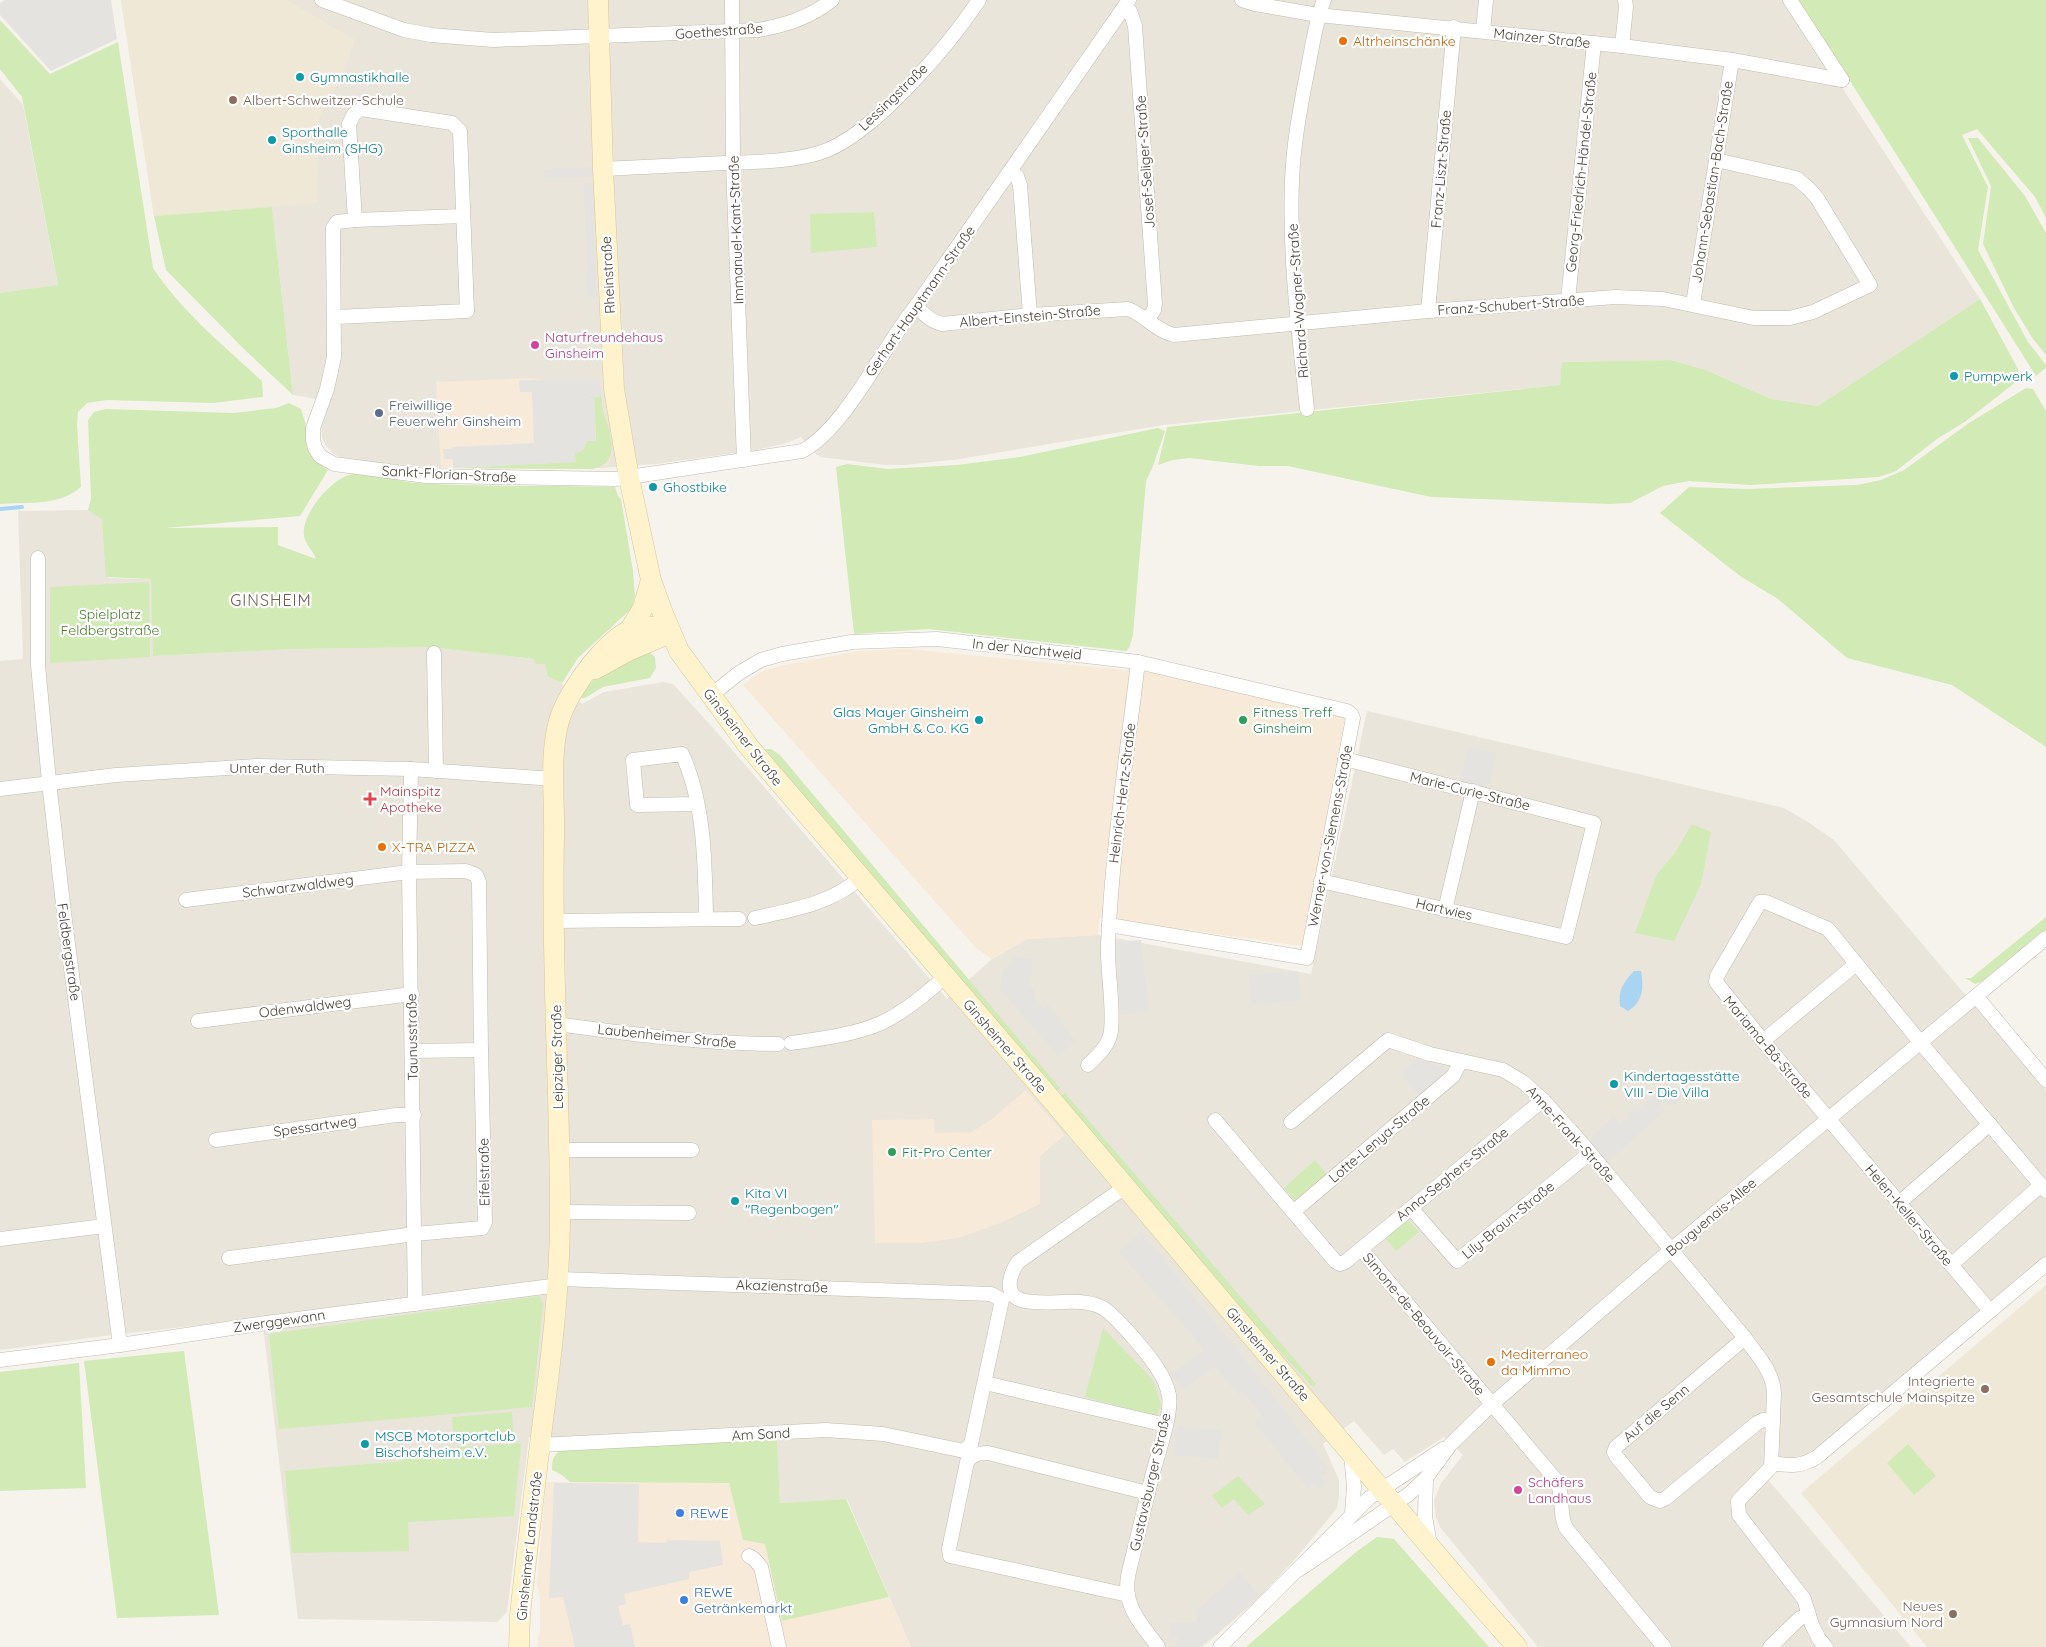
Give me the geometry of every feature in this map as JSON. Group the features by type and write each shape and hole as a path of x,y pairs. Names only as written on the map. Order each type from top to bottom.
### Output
{"main road":[{"name":"Rheinstraße","path":"598,0 603,169 614,390 629,478 652,580 670,633"},
{"path":"629,631 642,608 652,580"},
{"name":"Leipziger Straße","path":"540,1445 559,1282 560,1212 554,921 555,740 559,718 566,702 602,652 629,631 647,626 670,633"},
{"name":"Leipziger Straße","path":"584,675 630,650 670,633"},
{"name":"Ginsheimer Straße","path":"670,633 679,651 749,748 1517,1647"},
{"name":"Ginsheimer Landstraße","path":"519,1647 520,1615 540,1445"}],"street":[{"name":"Goethestraße","path":"322,0 404,30 431,35 493,40 758,30 789,24 822,8 832,0"},
{"name":"Immanuel-Kant-Straße","path":"732,0 733,163 744,460"},
{"name":"Lessingstraße","path":"603,169 780,161 821,152 856,134 906,89 963,23 979,0"},
{"name":"Mainzer Straße","path":"1242,0 1318,15 1454,27 1732,60 1842,80 1790,0"},
{"name":"Richard-Wagner-Straße","path":"1307,409 1293,273 1292,181 1295,139 1318,15 1324,0"},
{"path":"1483,31 1486,0"},
{"path":"1622,46 1626,7 1624,0"},
{"name":"Gerhart-Hauptmann-Straße","path":"629,478 802,451 813,445 844,411 903,322 1127,3"},
{"name":"Josef-Seliger-Straße","path":"1127,3 1135,26 1156,304 1148,319"},
{"name":"Franz-Liszt-Straße","path":"1428,311 1454,27"},
{"name":"Georg-Friedrich-Händel-Straße","path":"1568,300 1594,43"},
{"name":"Johann-Sebastian-Bach-Straße","path":"1694,304 1732,60"},
{"path":"355,220 348,124 354,114 361,109 452,123 460,131 464,216 467,311 335,318 333,228 337,222 464,216"},
{"name":"Franz-Schubert-Straße","path":"1148,319 1162,331 1174,335 1428,311 1616,297 1664,299 1754,318 1790,318 1820,309 1870,285 1817,198 1796,178 1716,160"},
{"path":"1010,171 1017,176 1020,185 1030,315"},
{"name":"Albert-Einstein-Straße","path":"916,306 934,322 942,324 1128,308 1148,319"},
{"name":"Sankt-Florian-Straße","path":"335,318 334,358 327,389 313,428 315,448 320,456 334,464 426,476 629,478"},
{"name":"Feldbergstraße","path":"38,558 38,666 49,782 120,1346"},
{"name":"In der Nachtweid","path":"710,696 739,673 761,660 801,650 852,642 937,639 1138,662 1347,711 1351,714"},
{"path":"434,653 436,771"},
{"name":"Heinrich-Hertz-Straße","path":"1088,1064 1101,1052 1111,1032 1109,925 1114,864 1138,662"},
{"name":"Werner-von-Siemens-Straße","path":"1109,925 1307,958 1353,718 1351,714"},
{"path":"696,804 637,805 633,760 682,754 689,769 696,804 704,858 706,919"},
{"name":"Marie-Curie-Straße","path":"1345,759 1594,822 1566,937"},
{"name":"Unter der Ruth","path":"0,788 126,774 250,767 411,770 554,779"},
{"name":"Taunusstraße","path":"411,770 409,872 414,1115 415,1304"},
{"path":"1445,910 1473,791"},
{"name":"Eifelstraße","path":"409,872 466,871 476,875 480,882 485,1222 482,1228 415,1234"},
{"name":"Schwarzwaldweg","path":"186,900 409,872"},
{"path":"755,918 811,905 837,894 860,878"},
{"name":"Hartwies","path":"1321,881 1566,937"},
{"name":"Mariama-Bâ-Straße","path":"1828,1119 1716,982 1760,902 1766,902 1828,929 1920,1042 2044,1188"},
{"path":"554,921 739,919"},
{"name":"Bouguenais-Allee","path":"1300,1569 1395,1505 1426,1478 1450,1445 1491,1404 1828,1119 2046,938"},
{"path":"1763,1041 1856,964"},
{"name":"Laubenheimer Straße","path":"556,1024 649,1037 738,1044 785,1043 832,1037 879,1024 907,1007 945,977"},
{"name":"Odenwaldweg","path":"198,1021 412,994"},
{"path":"1976,996 2046,1080"},
{"name":"Anne-Frank-Straße","path":"1291,1122 1388,1040 1430,1054 1504,1070 1523,1082 1543,1100 1590,1153 1745,1338 1770,1372 1774,1383 1772,1463"},
{"path":"413,1051 481,1050"},
{"name":"Lotte-Lenya-Straße","path":"1293,1212 1452,1076 1460,1061"},
{"name":"Anna-Seghers-Straße","path":"1361,1249 1543,1100"},
{"name":"Spessartweg","path":"216,1140 396,1115 414,1115"},
{"name":"Helen-Keller-Straße","path":"1828,1119 1990,1311"},
{"name":"Simone-de-Beauvoir-Straße","path":"1214,1120 1335,1261 1340,1264 1345,1262 1361,1249 1556,1480 1561,1493 1561,1515 1566,1528 1664,1647"},
{"path":"1899,1203 1990,1124"},
{"path":"559,1150 692,1150"},
{"name":"Lily-Braun-Straße","path":"1411,1208 1457,1261 1590,1153"},
{"path":"1125,1187 1018,1262 1010,1278 985,1383 1166,1426"},
{"path":"1951,1265 2044,1188"},
{"path":"560,1212 689,1213"},
{"path":"0,1240 104,1226"},
{"path":"229,1258 415,1234"},
{"path":"1822,1643 1809,1616 1804,1599 1739,1515 1738,1500 1769,1470 1772,1463 1799,1466 1818,1457 2046,1264"},
{"name":"Akazienstraße","path":"559,1282 1007,1296"},
{"name":"Zwerggewann","path":"0,1360 120,1346 259,1324 415,1304 559,1282"},
{"name":"Gustavsburger Straße","path":"1007,1296 1021,1300 1079,1302 1100,1307 1112,1315 1157,1368 1166,1384 1170,1397 1166,1426 1127,1584 1128,1595 1135,1614 1158,1647"},
{"name":"Auf die Senn","path":"1745,1338 1616,1447 1614,1452 1650,1497 1660,1501 1757,1423 1763,1420 1773,1421"},
{"name":"Am Sand","path":"540,1445 826,1430 883,1434 959,1451 968,1448 972,1439 985,1383"},
{"name":"Bouguenais-Allee","path":"1300,1569 1352,1513 1382,1489 1450,1445"},
{"path":"1351,1452 1354,1487 1352,1513"},
{"path":"1128,1595 950,1556 949,1549 967,1462 972,1456 988,1454 1148,1493"},
{"path":"1426,1478 1425,1516 1430,1546"},
{"path":"749,1556 761,1567 779,1647"},
{"path":"1220,1647 1300,1569"},
{"path":"1770,1647 1800,1618 1809,1616"}],"shaded area":[{"path":"5,0 111,0 117,39 51,71 0,15 0,3"},
{"path":"121,0 1785,0 1980,299 1818,406 1771,399 1706,370 1671,360 1563,362 1560,385 1163,425 960,459 905,465 885,465 821,457 814,453 801,437 787,443 756,450 656,464 603,468 440,468 344,460 326,446 322,438 321,423 328,401 293,395 272,207 154,216"},
{"name":"Albert-Schweitzer-Schule","path":"121,0 287,0 355,40 339,83 319,118 317,203 154,216"},
{"path":"0,79 23,105 58,286 0,293"},
{"path":"593,167 593,177 545,178 545,169"},
{"path":"584,183 593,183 597,297 588,297"},
{"path":"532,378 600,380 604,415 606,416 612,449 610,459 606,465 591,469 441,468 436,382"},
{"path":"549,379 600,380 602,397 586,397 594,398 596,441 587,441 583,451 575,453 576,462 453,468 453,459 444,459 443,449 452,449 452,447 534,443 532,392 520,392 519,381"},
{"path":"88,510 102,518 108,578 151,579 154,656 295,649 430,647 534,659 545,664 547,676 562,683 582,704 604,692 663,682 673,684 947,999 992,959 1027,939 1098,935 1311,974 1367,711 1784,808 1808,822 1834,840 2046,1090 2046,1256 1815,1455 1784,1462 1769,1481 1911,1647 1538,1647 1440,1527 1436,1517 1434,1501 1441,1483 1463,1455 1444,1437 1405,1462 1393,1449 1384,1455 1354,1421 1323,1444 1339,1480 1337,1508 1297,1557 1254,1603 1202,1647 911,1647 847,1499 780,1503 776,1428 569,1438 529,1437 507,1612 497,1622 298,1619 262,1318 0,1350 0,661 23,659 18,511"},
{"path":"907,649 1165,674 1345,717 1302,946 1099,918 1098,935 1027,939 992,959 977,949 743,685 762,671 785,665 859,651"},
{"path":"1469,747 1496,753 1487,793 1459,786"},
{"path":"1141,940 1149,1011 1120,1015 1116,942"},
{"path":"1013,957 1034,959 1029,984 1034,990 1035,999 1044,1008 1049,1006 1076,1041 1058,1056 1000,989 1003,968 1008,969 1009,964 1013,964"},
{"path":"1298,971 1301,1000 1251,1005 1249,975"},
{"path":"1418,1059 1441,1066 1448,1073 1421,1097 1401,1073"},
{"path":"1667,1084 1679,1087 1682,1096 1679,1103 1671,1105 1660,1104 1665,1109 1661,1114 1604,1163 1586,1144 1613,1116 1619,1123 1626,1120 1633,1107 1639,1109"},
{"path":"1026,1090 1065,1135 1040,1156 1040,1204 998,1224 958,1238 921,1243 875,1243 872,1120 934,1119 935,1133 972,1132 992,1119"},
{"path":"1141,1232 1244,1358 1329,1469 1321,1477 1327,1484 1320,1488 1315,1483 1308,1489 1254,1422 1262,1416 1243,1391 1238,1394 1214,1366 1185,1389 1170,1375 1205,1350 1118,1251"},
{"name":"Integrierte Gesamtschule Mainspitze","path":"2046,1285 2046,1647 1927,1647 1801,1493"},
{"path":"1177,1427 1221,1430 1218,1459 1174,1455"},
{"path":"546,1482 729,1483 743,1540 765,1544 782,1621 889,1597 911,1647 537,1647 540,1629 540,1597 537,1584"},
{"path":"554,1483 639,1484 638,1542 666,1543 667,1540 720,1541 723,1565 689,1572 689,1579 624,1594 626,1604 618,1606 623,1625 630,1624 635,1647 575,1647 563,1597 549,1598"},
{"path":"1240,1572 1259,1596 1200,1647 1178,1647 1174,1642 1180,1636 1170,1637 1170,1623 1197,1622 1196,1611"}],"green space":[{"path":"1799,0 2046,0 2046,218 2035,197 1977,129 1962,135 1988,187 1978,250 2028,342 2046,365 2046,368 2036,376"},
{"path":"0,20 50,74 118,42 153,268 190,314 262,381 263,397 213,403 107,400 87,403 78,412 77,424 81,487 63,497 32,503 0,504 0,293 58,285 22,97 0,69"},
{"path":"1968,138 1978,138 2025,196 2046,233 2046,355 2033,339 2014,308 1983,244 1991,186"},
{"path":"272,207 293,395 246,351 166,270 154,216"},
{"path":"874,212 877,247 811,253 810,214"},
{"path":"1980,299 2018,369 2019,375 2016,382 1966,421 1937,439 1896,471 1879,477 1750,485 1689,481 1663,486 1630,503 1609,504 1431,497 1288,466 1259,466 1189,458 1173,460 1158,465 1167,427 1560,385 1562,362 1671,360 1706,370 1771,399 1818,406"},
{"path":"2026,388 2033,389 2046,411 2046,747 1952,685 1847,658 1778,599 1740,576 1660,513 1689,487 1747,489 1857,485 1881,480 1904,470 1969,423"},
{"path":"586,397 602,397 603,409 611,438 611,455 601,466 591,469 453,468 575,462 575,453 587,441 596,440 594,398 586,399"},
{"path":"289,403 301,409 317,462 328,470 300,516 165,528 278,527 278,545 316,559 304,536 307,518 326,491 341,478 349,475 366,474 409,482 442,484 615,487 621,499 633,571 635,596 632,608 578,658 562,683 547,676 545,664 536,664 534,659 430,647 295,649 153,656 151,579 106,577 102,519 88,510 91,499 88,420 94,412 106,409 234,413 276,408"},
{"path":"1158,428 1165,431 1146,481 1133,635 1129,648 1126,651 929,629 854,634 836,467 847,464 888,469 957,465 1020,457"},
{"name":"Spielplatz Feldbergstraße","path":"149,582 150,657 50,663 50,587"},
{"path":"649,652 655,657 656,668 650,678 603,687 585,698 580,698 579,695 600,674"},
{"path":"762,749 771,749 780,755 1060,1088 1054,1093"},
{"path":"1692,824 1711,832 1701,884 1674,941 1635,933 1657,874 1675,853"},
{"path":"2046,917 2046,930 1984,981 1975,984 1965,978 1971,978"},
{"path":"1065,1093 1316,1384 1313,1387 1249,1318 1059,1098"},
{"path":"1315,1160 1328,1176 1297,1203 1284,1188"},
{"path":"1407,1219 1419,1232 1396,1251 1385,1238"},
{"path":"540,1296 543,1305 532,1407 279,1429 269,1334"},
{"path":"1103,1328 1153,1380 1161,1405 1157,1416 1085,1397"},
{"path":"184,1351 219,1615 117,1618 84,1361"},
{"path":"79,1363 86,1488 0,1491 0,1372"},
{"path":"512,1412 514,1439 454,1444 452,1417"},
{"path":"777,1440 780,1503 846,1499 889,1597 782,1621 765,1544 743,1540 729,1483 570,1482 552,1470 554,1458 562,1449"},
{"path":"521,1443 514,1516 408,1522 409,1551 292,1553 285,1471 403,1461 403,1451"},
{"path":"1908,1444 1936,1476 1914,1495 1887,1463"},
{"path":"1238,1476 1265,1504 1248,1515 1234,1499 1222,1508 1212,1496"},
{"path":"1377,1537 1394,1539 1489,1647 1246,1647 1356,1552"}],"water":[{"path":"1634,971 1641,971 1642,988 1637,1003 1628,1011 1620,1006 1620,995 1624,983"}],"waterway":[{"path":"0,509 22,507"}],"place":[{"name":"Altrheinschänke","path":"1343,41"},
{"name":"Gymnastikhalle","path":"300,77"},
{"name":"Albert-Schweitzer-Schule","path":"233,100"},
{"name":"Sporthalle Ginsheim (SHG)","path":"272,140"},
{"name":"Naturfreundehaus Ginsheim","path":"535,345"},
{"name":"Pumpwerk","path":"1954,376"},
{"name":"Freiwillige Feuerwehr Ginsheim","path":"379,413"},
{"name":"Ghostbike","path":"653,487"},
{"name":"Glas Mayer Ginsheim GmbH & Co. KG","path":"979,720"},
{"name":"Fitness Treff Ginsheim","path":"1243,720"},
{"name":"Mainspitz Apotheke","path":"370,799"},
{"name":"X-TRA PIZZA","path":"382,847"},
{"name":"Kindertagesstätte VIII - Die Villa","path":"1614,1084"},
{"name":"Fit-Pro Center","path":"892,1152"},
{"name":"Kita VI \"Regenbogen\"","path":"735,1201"},
{"name":"Mediterraneo da Mimmo","path":"1491,1362"},
{"name":"Integrierte Gesamtschule Mainspitze","path":"1985,1389"},
{"name":"MSCB Motorsportclub Bischofsheim e.V.","path":"365,1444"},
{"name":"Schäfers Landhaus","path":"1518,1490"},
{"name":"REWE","path":"680,1513"},
{"name":"REWE Getränkemarkt","path":"684,1600"},
{"name":"Neues Gymnasium Nord","path":"1953,1614"}],"district":[{"name":"GINSHEIM","path":"271,600"}]}
